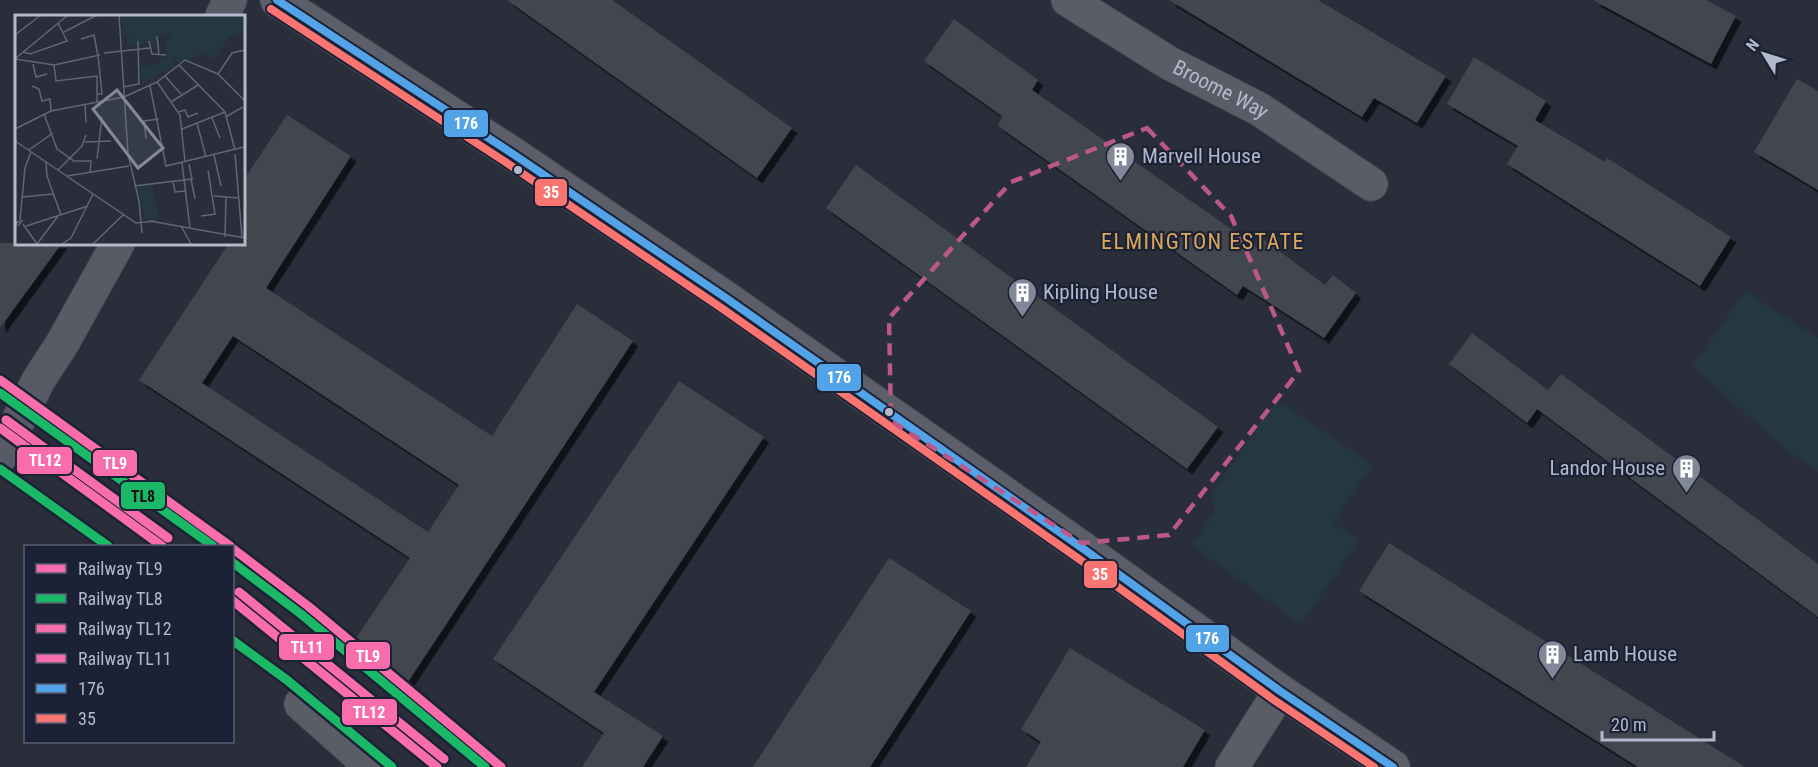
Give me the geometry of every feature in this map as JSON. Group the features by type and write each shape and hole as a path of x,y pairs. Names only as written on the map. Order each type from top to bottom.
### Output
{"main road":[{"path":"278,0 513,154 726,298 1085,550 1280,691 1393,767"}],"street":[{"path":"222,15 230,0"},
{"name":"Broome Way","path":"1068,0 1169,63 1258,109 1371,184"},
{"path":"0,457 38,381 62,344 117,244"},
{"path":"1232,767 1280,691"},
{"path":"301,704 372,767"}],"highlighted area":[{"path":"1147,128 1231,216 1299,371 1169,535 1082,543 891,421 889,318 1011,182"}],"shaded area":[{"path":"1746,291 1818,338 1818,472 1788,451 1692,366"},
{"path":"1273,405 1285,405 1372,465 1333,522 1359,540 1301,625 1192,545 1215,511 1211,494"}],"building":[{"path":"507,0 612,0 792,128 757,178"},
{"path":"1169,0 1318,0 1446,76 1417,123 1374,98 1362,117"},
{"path":"1593,0 1706,0 1736,16 1711,64"},
{"name":"Marvell House","path":"954,19 1038,80 1032,90 1257,247 1263,239 1325,285 1333,275 1356,293 1324,338 1243,286 1237,295 998,126 1002,116 924,61"},
{"path":"1474,57 1546,101 1535,120 1605,162 1607,158 1731,237 1700,286 1507,164 1518,146 1447,104"},
{"path":"1797,79 1818,91 1818,190 1754,152"},
{"path":"287,115 351,156 266,288 492,436 577,304 633,341 404,688 350,647 410,558 139,380 228,244 244,244 244,180","holes":["233,336 459,485 428,532 202,383"]},
{"name":"Kipling House","path":"856,165 1218,427 1187,469 826,208"},
{"path":"0,243 61,244 0,328"},
{"name":"Landor House","path":"1472,333 1548,390 1561,374 1818,564 1818,617 1537,409 1527,423 1449,364"},
{"path":"679,381 764,437 594,692 663,736 643,767 582,767 604,733 493,659"},
{"name":"Lamb House","path":"1389,543 1745,767 1638,767 1359,591"},
{"path":"889,558 971,611 870,767 753,767"},
{"path":"1070,648 1205,730 1183,767 1026,767 1041,742 1021,729"}],"rail line":[{"name":"TL9","path":"0,380 229,545"},
{"name":"TL8","path":"0,393 212,545"},
{"name":"TL11","path":"6,420 168,538"},
{"name":"TL12","path":"0,428 161,545"},
{"name":"TL8","path":"0,469 107,545"},
{"name":"TL9","path":"234,550 308,606 501,767"},
{"name":"TL8","path":"234,564 301,614 485,767"},
{"name":"TL11","path":"239,592 444,759"},
{"name":"TL12","path":"234,602 437,767"},
{"name":"TL8","path":"234,641 287,680 392,767"}],"transit line":[{"name":"176","path":"277,0 513,154 726,298 1085,550 1280,691 1393,767"},
{"name":"35","path":"271,9 507,163 720,307 1079,559 1274,700 1374,767"}],"place":[{"name":"Marvell House","path":"1121,182"},
{"name":"Kipling House","path":"1022,318"},
{"name":"Landor House","path":"1686,494"},
{"name":"Lamb House","path":"1552,680"}],"district":[{"name":"ELMINGTON ESTATE","path":"1203,241"}]}
